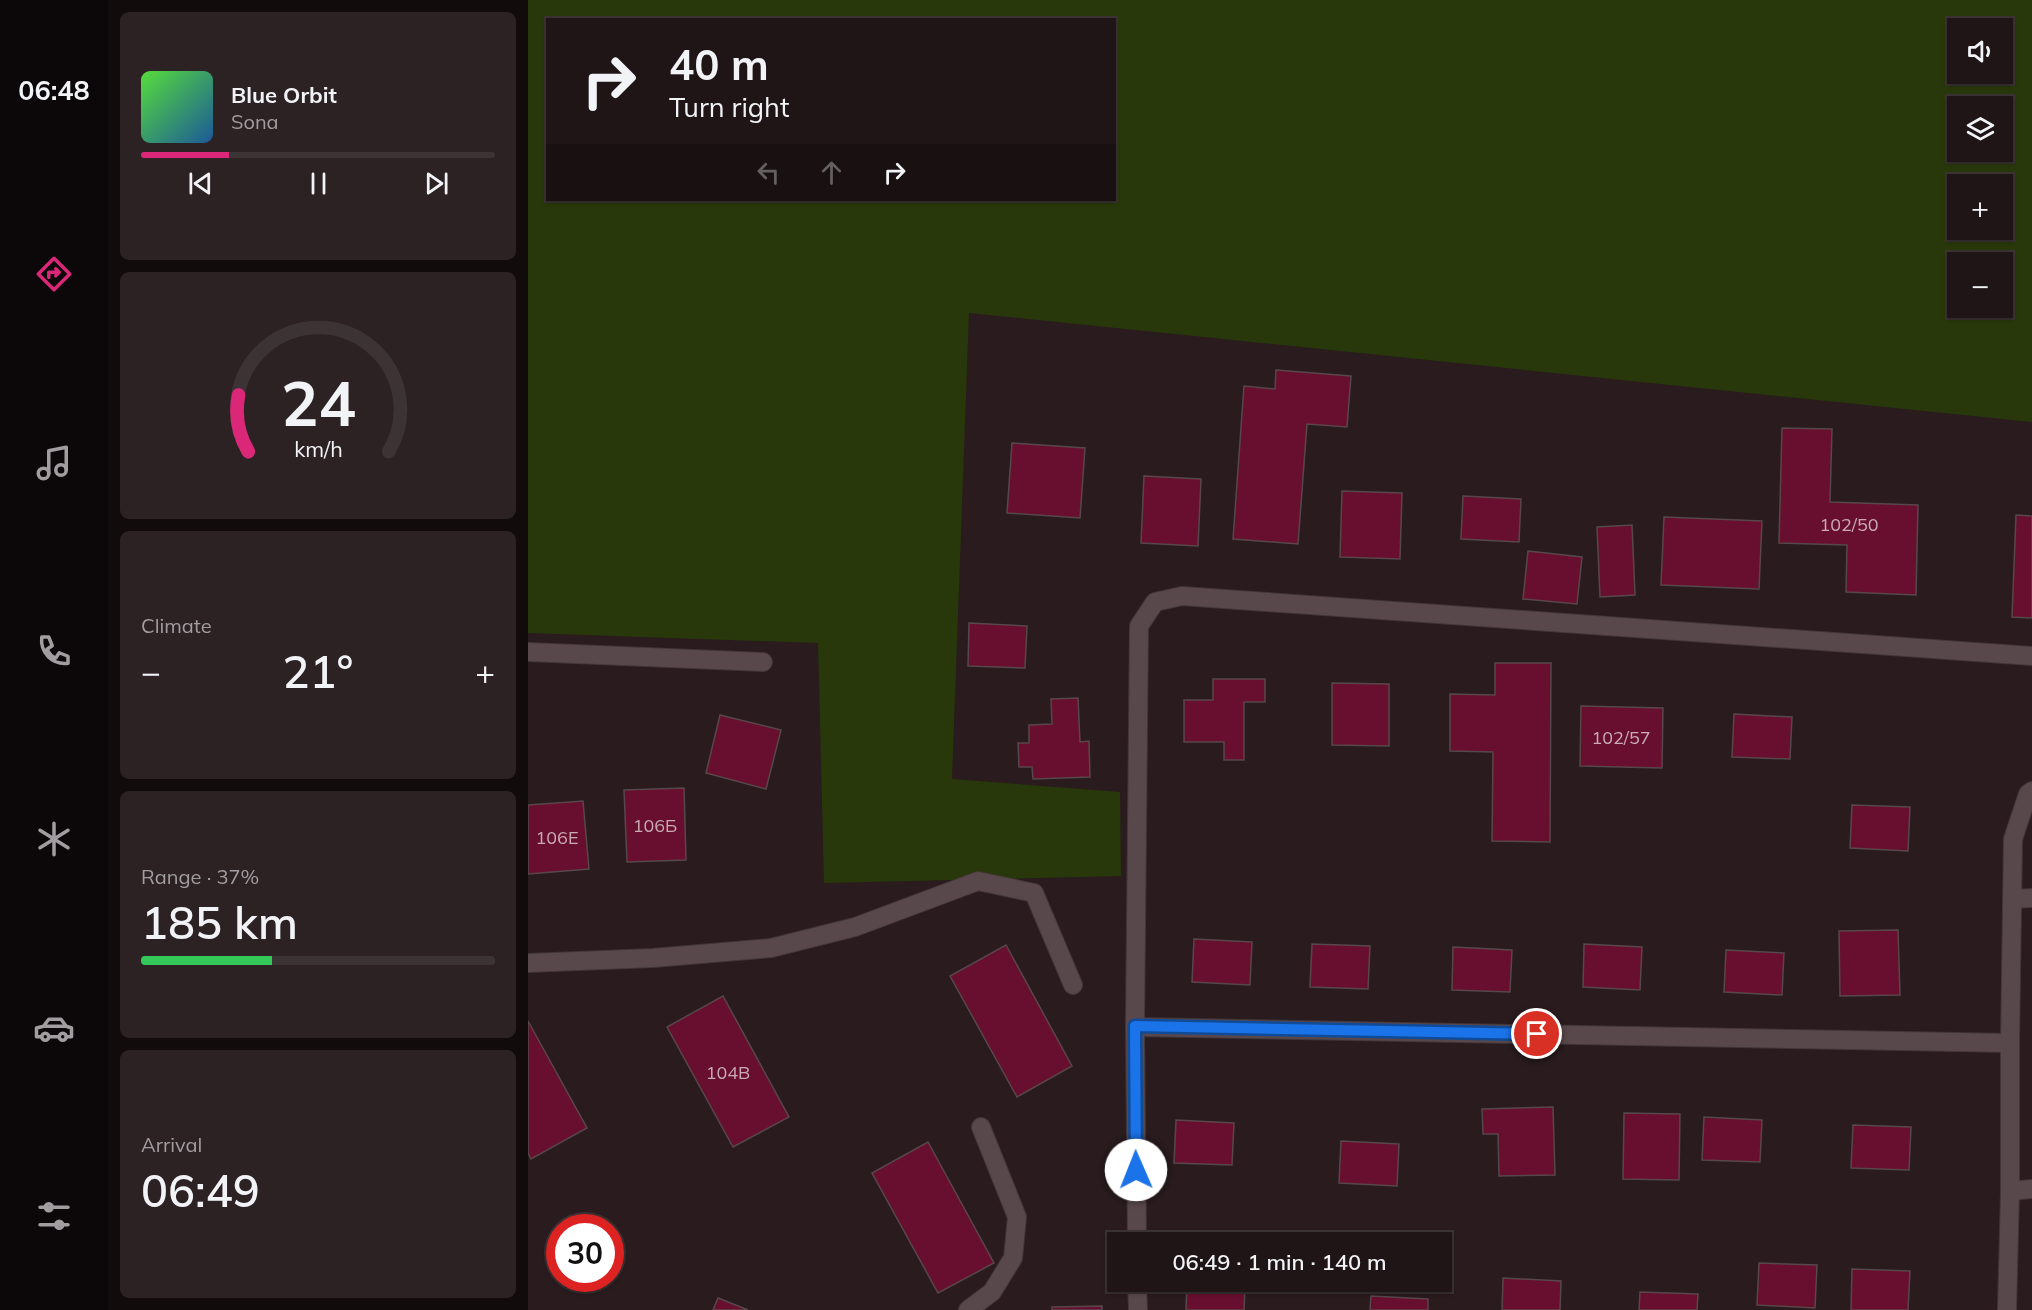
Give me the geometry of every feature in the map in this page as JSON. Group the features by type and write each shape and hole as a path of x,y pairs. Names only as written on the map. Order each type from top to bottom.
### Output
{"street":[{"path":"1137,1232 1135,1026 1139,626 1155,602 1182,597 2032,656"},
{"path":"528,652 763,662"},
{"path":"2007,1310 2013,839 2028,794 2032,791"},
{"path":"528,963 653,958 771,948 855,927 978,881 1034,893 1073,985"},
{"path":"2012,899 2032,897"},
{"path":"1135,1026 2010,1044"},
{"path":"968,1310 992,1292 1013,1258 1017,1217 981,1126"},
{"path":"2010,1191 2032,1189"},
{"path":"1137,1292 1138,1310"}],"green space":[{"path":"528,0 2032,0 2032,422 969,313 952,779 1120,792 1121,876 824,883 818,643 528,633"}],"building":[{"path":"1276,370 1351,376 1347,427 1307,424 1298,544 1233,539 1244,386 1275,389"},
{"path":"1782,428 1832,429 1830,502 1918,505 1916,595 1846,592 1847,545 1779,543"},
{"path":"1012,443 1085,448 1080,518 1007,513"},
{"path":"1144,476 1201,479 1198,546 1141,543"},
{"path":"1342,491 1402,493 1400,559 1340,557"},
{"path":"1463,496 1521,499 1519,542 1461,539"},
{"path":"2016,515 2032,516 2032,618 2012,617"},
{"path":"1664,517 1762,521 1759,589 1661,585"},
{"path":"1632,525 1635,595 1600,597 1597,527"},
{"path":"1528,551 1582,557 1577,604 1523,599"},
{"path":"969,623 1027,626 1025,668 968,666"},
{"path":"1495,663 1551,663 1550,842 1492,841 1493,752 1450,751 1450,694 1495,695"},
{"path":"1213,679 1265,679 1265,702 1244,702 1244,760 1224,760 1224,742 1184,742 1184,700 1213,700"},
{"path":"1332,683 1389,684 1389,746 1332,745"},
{"path":"1078,698 1080,742 1089,741 1090,777 1033,779 1032,767 1019,767 1018,743 1029,743 1029,725 1052,724 1051,699"},
{"path":"1581,706 1663,708 1662,768 1580,766"},
{"path":"1734,714 1792,717 1790,759 1732,757"},
{"path":"720,715 781,730 766,789 706,773"},
{"path":"684,788 686,860 627,862 624,790"},
{"path":"583,801 589,869 528,874 528,805"},
{"path":"1852,805 1910,807 1908,851 1850,848"},
{"path":"1898,930 1900,995 1840,996 1839,931"},
{"path":"1194,939 1252,942 1250,985 1192,982"},
{"path":"1312,944 1370,946 1368,989 1310,987"},
{"path":"1584,944 1642,947 1640,990 1583,987"},
{"path":"1006,945 1072,1066 1017,1097 950,976"},
{"path":"1453,947 1512,950 1510,992 1452,990"},
{"path":"1726,950 1784,953 1782,995 1724,992"},
{"path":"723,996 789,1117 733,1147 667,1027"},
{"path":"528,1021 587,1128 531,1159 528,1153"},
{"path":"1553,1107 1555,1175 1499,1176 1498,1134 1483,1134 1482,1109"},
{"path":"1624,1113 1680,1114 1679,1180 1623,1179"},
{"path":"1704,1117 1762,1120 1760,1162 1702,1160"},
{"path":"1176,1120 1234,1123 1232,1165 1174,1163"},
{"path":"1853,1125 1911,1127 1909,1170 1851,1168"},
{"path":"1341,1141 1399,1144 1397,1186 1339,1183"},
{"path":"928,1142 994,1263 938,1293 872,1173"},
{"path":"1759,1263 1817,1265 1815,1308 1757,1305"},
{"path":"1852,1269 1910,1271 1908,1310 1851,1310"},
{"path":"1503,1278 1561,1281 1560,1310 1502,1310"},
{"path":"1187,1292 1245,1292 1244,1310 1186,1310"},
{"path":"1640,1292 1698,1294 1697,1310 1639,1310"},
{"path":"1371,1296 1428,1299 1428,1310 1370,1310"},
{"path":"718,1298 748,1310 713,1310"},
{"path":"1102,1306 1102,1310 1052,1310 1052,1307"}],"route":[{"path":"1136,1170 1135,1026 1537,1034"}]}
